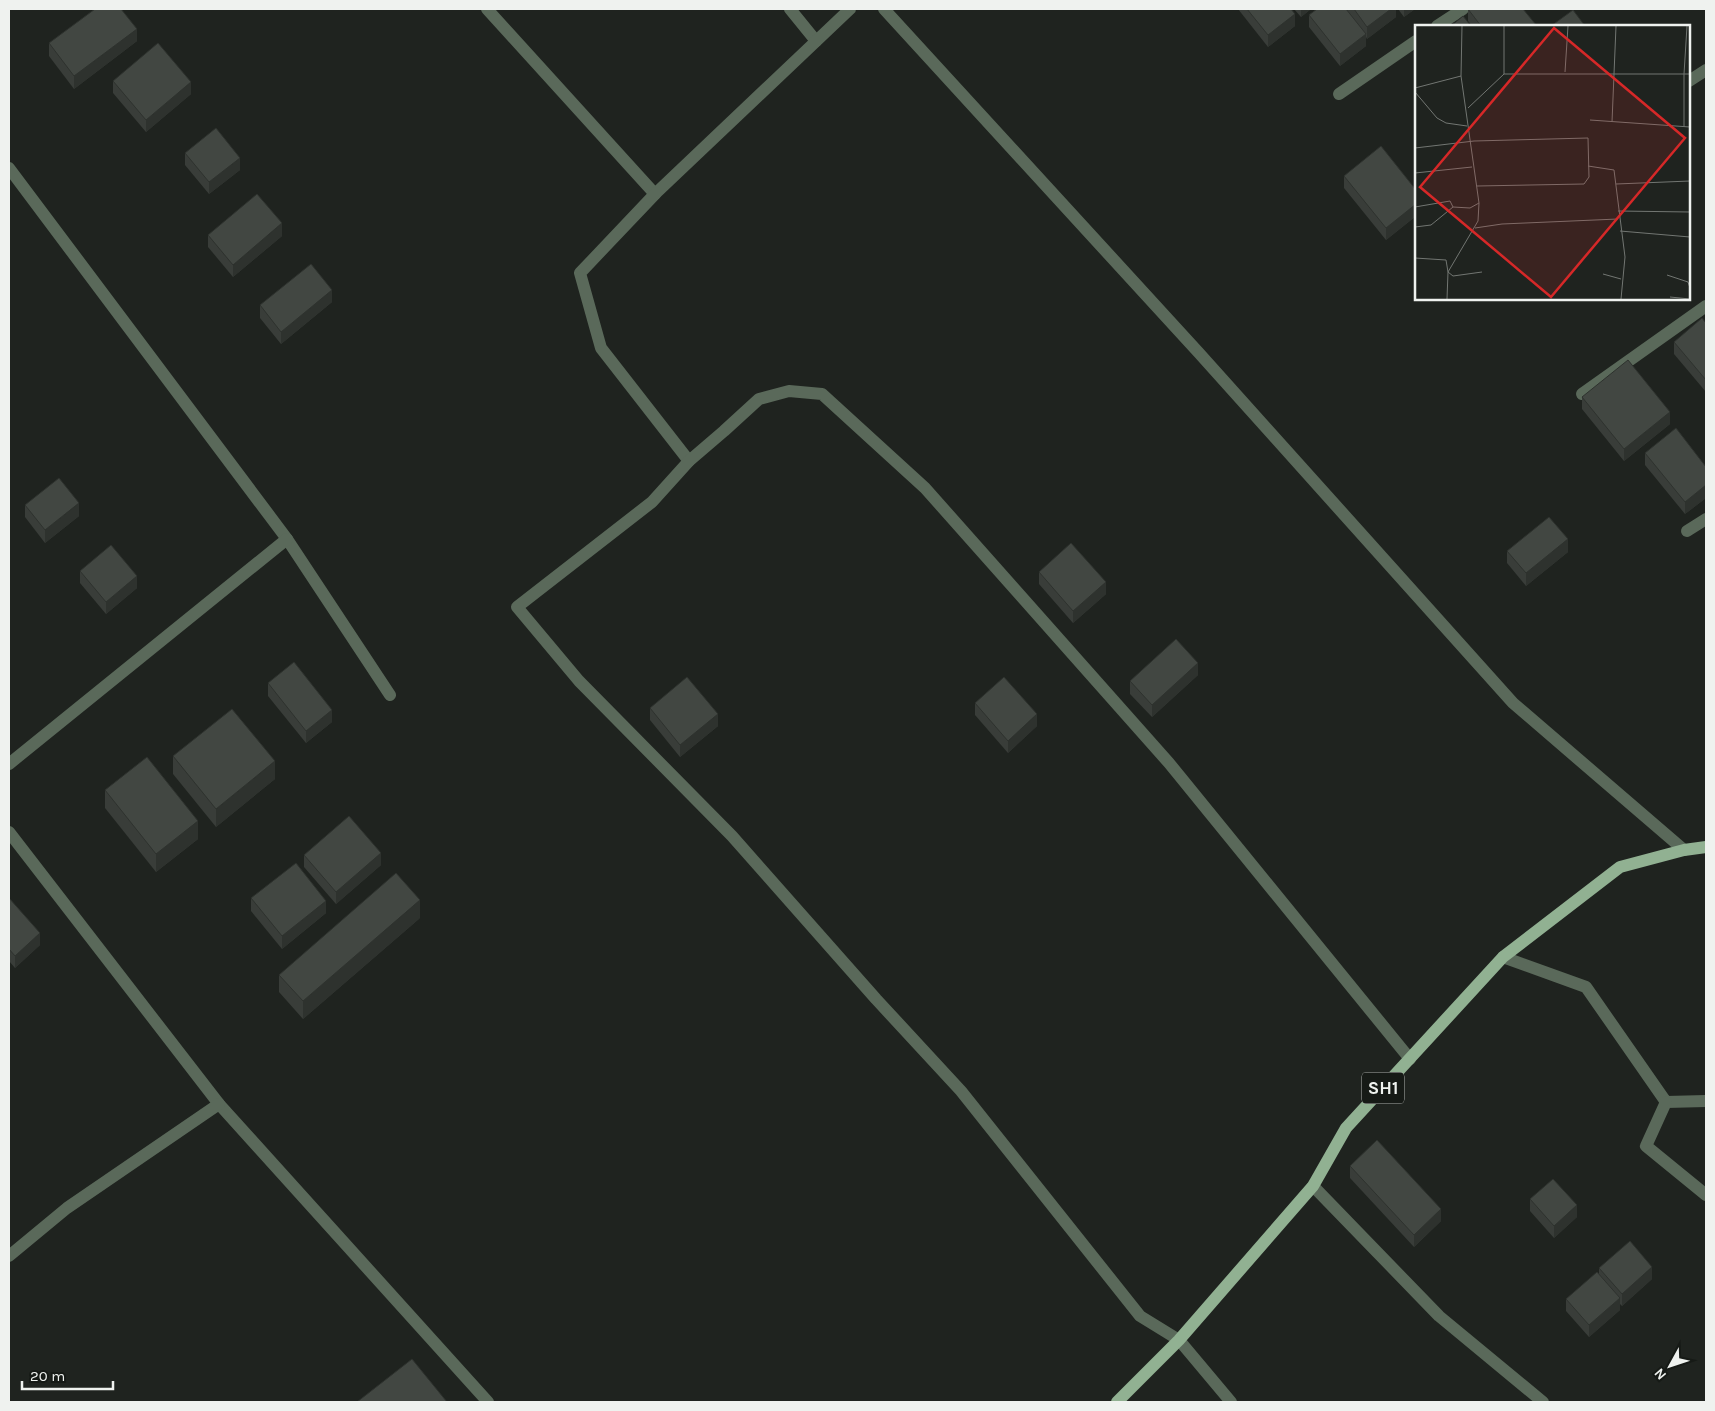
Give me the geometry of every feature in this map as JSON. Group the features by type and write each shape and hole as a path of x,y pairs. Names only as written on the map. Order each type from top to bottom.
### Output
{"main road":[{"name":"SH1","path":"1117,1402 1179,1340 1313,1186 1346,1128 1503,957 1620,867 1684,850 1706,847"}],"street":[{"path":"487,9 656,194"},
{"path":"790,9 816,40"},
{"path":"689,461 601,348 580,273 656,194 850,9"},
{"path":"884,9 1199,353 1513,703 1684,850"},
{"path":"1439,25 1463,9"},
{"path":"1339,94 1415,42"},
{"path":"1690,80 1706,70"},
{"path":"9,168 287,539 390,694"},
{"path":"1582,394 1706,306"},
{"path":"1231,1402 1179,1340 1140,1316 961,1091 876,999 732,836 579,681 517,607 652,502 689,461 759,399 789,391 822,394 924,488 1169,763 1410,1058"},
{"path":"1687,531 1706,519"},
{"path":"9,764 287,539"},
{"path":"9,832 219,1104 488,1402"},
{"path":"1503,957 1586,986 1666,1102"},
{"path":"1666,1102 1706,1101"},
{"path":"1666,1102 1646,1146 1706,1195"},
{"path":"9,1256 67,1208 219,1104"},
{"path":"1313,1186 1440,1316 1543,1402"}],"building":[{"path":"95,9 121,9 137,29 74,76 49,43"},
{"path":"1247,9 1291,9 1295,14 1268,35"},
{"path":"1317,9 1346,9 1366,34 1340,54 1309,15"},
{"path":"1354,9 1391,9 1367,27"},
{"path":"1468,9 1523,9 1536,25 1480,25"},
{"path":"1573,10 1584,25 1552,25"},
{"path":"1463,16 1470,25 1452,25"},
{"path":"158,43 191,82 146,120 113,81"},
{"path":"216,128 240,158 209,182 185,153"},
{"path":"1381,146 1415,189 1415,205 1386,228 1344,176"},
{"path":"257,194 282,223 233,265 208,235"},
{"path":"311,264 332,290 281,332 260,305"},
{"path":"1702,318 1706,323 1706,380 1674,342"},
{"path":"1628,360 1670,412 1624,449 1582,397"},
{"path":"1676,428 1706,467 1706,485 1685,502 1645,453"},
{"path":"59,478 79,503 45,530 25,505"},
{"path":"1549,517 1568,539 1526,573 1507,551"},
{"path":"1071,543 1106,582 1073,611 1039,572"},
{"path":"111,545 137,576 106,602 80,571"},
{"path":"1176,639 1198,663 1152,705 1130,681"},
{"path":"294,662 332,710 306,731 268,683"},
{"path":"687,677 718,714 680,745 650,708"},
{"path":"1004,677 1037,714 1008,741 975,703"},
{"path":"232,709 275,761 216,809 173,756"},
{"path":"147,757 198,821 156,854 105,790"},
{"path":"349,816 381,853 336,892 304,855"},
{"path":"296,863 326,901 282,936 251,898"},
{"path":"396,873 420,900 303,1001 279,975"},
{"path":"9,898 40,933 15,956 9,949"},
{"path":"1377,1140 1441,1209 1414,1235 1350,1166"},
{"path":"1553,1179 1577,1205 1554,1226 1530,1199"},
{"path":"1630,1241 1652,1267 1622,1294 1599,1268"},
{"path":"1597,1272 1620,1298 1589,1325 1566,1299"},
{"path":"412,1359 447,1402 357,1402"}]}
